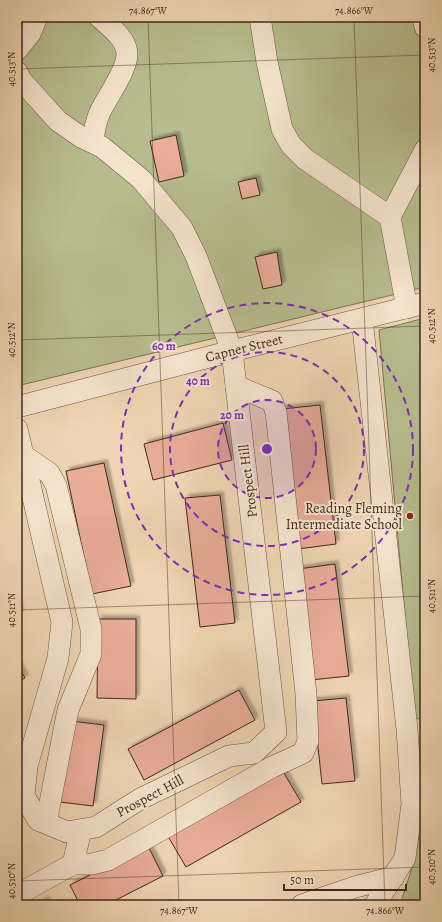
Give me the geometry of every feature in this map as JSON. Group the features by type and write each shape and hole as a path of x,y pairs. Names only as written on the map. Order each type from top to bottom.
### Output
{"street":[{"path":"17,50 30,34 38,17"},
{"path":"93,142 95,126 124,65 127,53 122,40 99,17"},
{"path":"260,17 267,62 282,129 291,145 305,159 390,217 416,306"},
{"path":"423,17 425,27"},
{"name":"Prospect Hill","path":"17,72 21,80 58,121 81,137 93,142 141,179 182,228 196,256 232,351 276,732 254,753 229,756 140,799 96,827 67,832 38,820 23,805 26,766 58,658 62,622 17,429"},
{"path":"390,217 425,150"},
{"name":"Capner Street","path":"17,407 232,351 416,306"},
{"path":"362,319 417,771 405,858 394,877 374,905"},
{"path":"17,895 73,864 92,864 108,860 272,767 303,753 308,741 306,694 276,412 272,401 236,386"},
{"path":"23,455 49,473 56,485 90,629 91,654 68,710 46,823"},
{"path":"270,739 294,757"},
{"path":"73,864 81,830"},
{"path":"302,905 354,887 394,877"}],"green space":[{"path":"17,17 425,17 425,287 17,386"},
{"name":"Reading Fleming Intermediate School","path":"425,318 425,717 417,719 414,714 379,330"},
{"path":"425,801 425,905 400,905 411,871 419,802"}],"building":[{"path":"176,135 184,176 159,182 150,141"},
{"path":"256,178 260,195 242,199 238,182"},
{"path":"277,252 282,285 263,289 255,257"},
{"path":"320,405 336,544 298,549 282,409"},
{"path":"223,423 232,460 153,480 144,444"},
{"path":"104,463 131,586 92,594 66,471"},
{"path":"220,495 235,623 200,627 185,498"},
{"path":"335,564 349,676 311,680 298,569"},
{"path":"17,601 20,614 17,614"},
{"path":"98,619 136,619 136,699 97,698"},
{"path":"17,664 25,678 17,682"},
{"path":"239,690 255,720 144,780 128,749"},
{"path":"346,698 355,781 322,784 313,701"},
{"path":"71,721 104,725 93,806 60,802"},
{"path":"281,768 301,802 186,867 166,833"},
{"path":"148,846 163,876 106,905 80,905 70,885"},
{"path":"45,900 48,905 36,905"}],"place":[{"name":"Reading Fleming Intermediate School","path":"410,516"}]}
